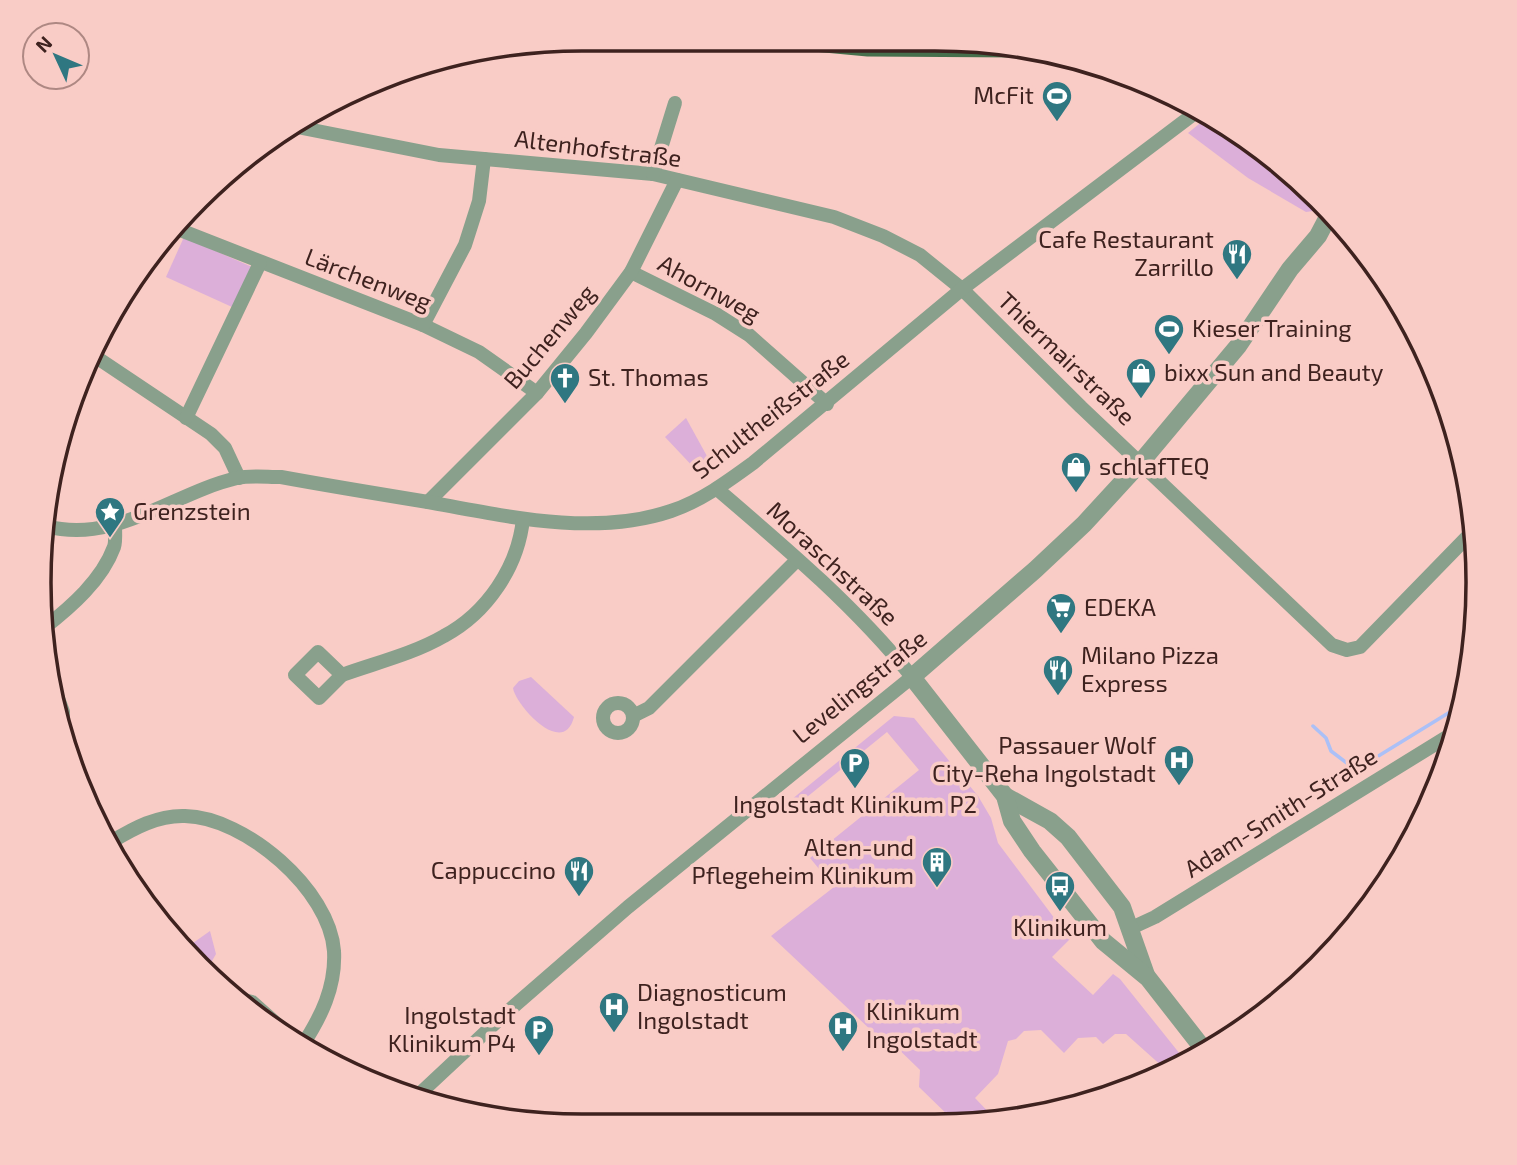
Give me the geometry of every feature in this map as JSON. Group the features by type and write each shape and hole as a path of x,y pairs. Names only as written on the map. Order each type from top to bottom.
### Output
{"street":[{"path":"653,174 675,103"},
{"name":"Schultheißstraße","path":"54,527 80,530 115,525 239,478 281,477 523,519 572,523 623,521 668,512 717,489 753,463 962,289 1190,117"},
{"name":"Altenhofstraße","path":"306,129 439,155 653,174 834,217 884,236 920,255 962,289"},
{"path":"423,325 465,245 479,201 484,159"},
{"name":"Buchenweg","path":"428,502 537,393 586,333 631,272 677,180"},
{"name":"Levelingstraße","path":"1290,269 1317,213"},
{"name":"Levelingstraße","path":"424,1090 628,907 912,677 1035,570 1083,524 1141,462 1238,346 1325,222"},
{"name":"Lärchenweg","path":"183,232 423,325 479,352 537,393"},
{"path":"186,418 260,263"},
{"name":"Ahornweg","path":"631,272 716,314 749,335 827,404"},
{"name":"Thiermairstraße","path":"962,289 1081,407 1332,645 1348,650 1360,647 1464,540"},
{"path":"100,360 211,434 225,448 239,478"},
{"name":"Moraschstraße","path":"717,489 867,626 912,677"},
{"path":"342,675 422,647 444,636 471,617 509,570 521,541 523,519"},
{"path":"52,621 72,604 102,570 115,545 115,525"},
{"path":"633,716 649,708 797,560"},
{"path":"912,677 1005,796 1012,821 1021,836 1104,941 1148,978 1199,1043"},
{"name":"Adam-Smith-Straße","path":"1129,929 1155,917 1442,740"},
{"path":"1005,796 1051,821 1068,837 1122,908 1148,978"},
{"path":"117,839 162,818 187,816 216,821 260,845 298,878 321,910 334,948 334,967 325,1007 306,1036"},
{"path":"1021,836 1030,822 1042,817"},
{"path":"1104,941 1114,940 1129,929"}],"shaded area":[{"path":"1201,123 1230,140 1285,183 1311,206 1313,211 1306,212 1248,178 1188,133"},
{"path":"184,237 252,267 232,307 166,277"},
{"path":"686,418 708,458 698,472 665,437"},
{"path":"531,677 574,717 568,728 560,732 550,730 540,724 522,705 513,688 519,681"},
{"path":"894,716 914,718 978,796 991,818 998,843 1070,939 1052,957 1093,995 1113,974 1120,979 1180,1054 1159,1064 1126,1034 1115,1034 1103,1044 1096,1037 1078,1038 1064,1053 1041,1030 1024,1031 1016,1039 1008,1041 998,1074 975,1098 988,1111 946,1114 919,1087 920,1070 887,1038 874,1033 771,936 834,887 810,858 919,770 887,732 791,810 786,804"},
{"path":"210,931 216,954 211,963 193,944"}],"waterway":[{"path":"1313,726 1326,738 1331,751 1352,767 1367,763 1450,712"}],"place":[{"name":"McFit","path":"1057,123"},
{"name":"Cafe Restaurant Zarrillo","path":"1237,281"},
{"name":"Kieser Training","path":"1169,356"},
{"name":"bixx Sun and Beauty","path":"1141,400"},
{"name":"St. Thomas","path":"565,405"},
{"name":"schlafTEQ","path":"1076,494"},
{"name":"Grenzstein","path":"110,539"},
{"name":"EDEKA","path":"1061,635"},
{"name":"Milano Pizza Express","path":"1058,697"},
{"name":"Passauer Wolf City-Reha Ingolstadt","path":"1179,787"},
{"name":"Ingolstadt Klinikum P2","path":"855,790"},
{"name":"Alten-und Pflegeheim Klinikum","path":"937,889"},
{"name":"Cappuccino","path":"579,898"},
{"name":"Klinikum","path":"1060,913"},
{"name":"Diagnosticum Ingolstadt","path":"614,1034"},
{"name":"Klinikum Ingolstadt","path":"843,1053"},
{"name":"Ingolstadt Klinikum P4","path":"539,1057"}]}
